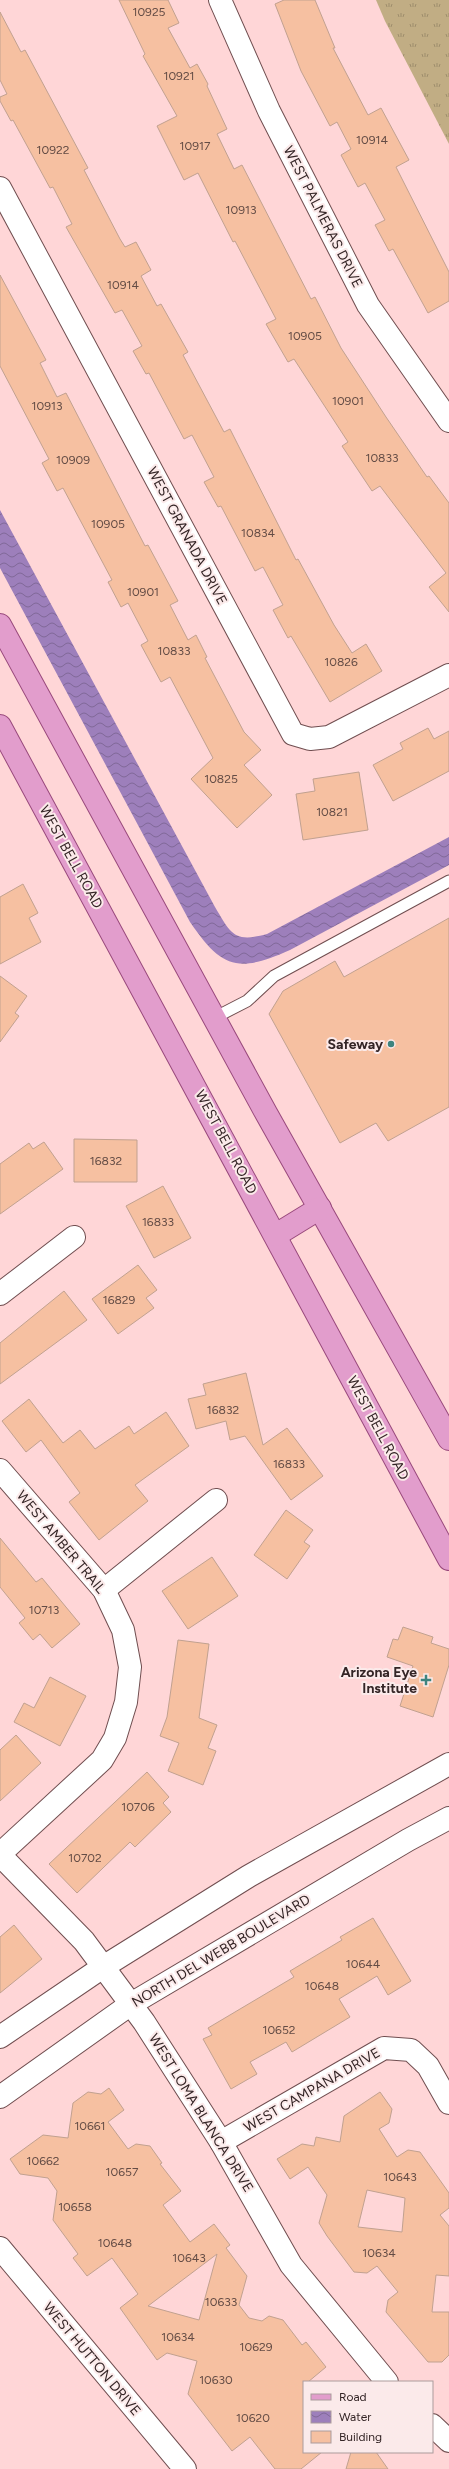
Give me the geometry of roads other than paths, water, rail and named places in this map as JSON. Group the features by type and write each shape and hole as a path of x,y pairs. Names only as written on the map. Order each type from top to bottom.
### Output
{"main road":[{"path":"0,625 214,1018 449,1439"},
{"name":"WEST BELL ROAD","path":"0,726 276,1235 449,1559"},
{"path":"276,1235 320,1208"}],"street":[{"name":"WEST PALMERAS DRIVE","path":"220,0 269,111 368,304 449,421"},
{"name":"WEST GRANADA DRIVE","path":"0,188 293,734 310,739 329,737 449,675"},
{"path":"0,1294 74,1237"},
{"name":"WEST AMBER TRAIL","path":"0,1470 104,1590 123,1630 130,1667 126,1702 115,1738 102,1760 0,1855"},
{"path":"104,1590 216,1500"},
{"path":"0,2037 103,1967 249,1876 449,1764"},
{"name":"NORTH DEL WEBB BOULEVARD","path":"0,2097 131,2004 408,1840 449,1818"},
{"name":"WEST LOMA BLANCA DRIVE","path":"0,1855 84,1941 131,2004 221,2142 291,2265 387,2381"},
{"name":"WEST CAMPANA DRIVE","path":"221,2142 384,2048 411,2050 428,2066 449,2103"},
{"name":"WEST HUTTON DRIVE","path":"0,2248 185,2469"},
{"path":"433,2426 449,2441"}],"lane":[{"path":"214,1018 246,1001 274,976 449,881"}],"water":[{"path":"0,510 215,907 225,924 235,934 240,937 256,937 267,934 449,837 449,865 290,950 257,962 244,964 232,962 222,958 201,938 190,922 0,568"}],"place":[{"name":"Safeway","path":"391,1044"},
{"name":"Arizona Eye Institute","path":"426,1680"}]}
